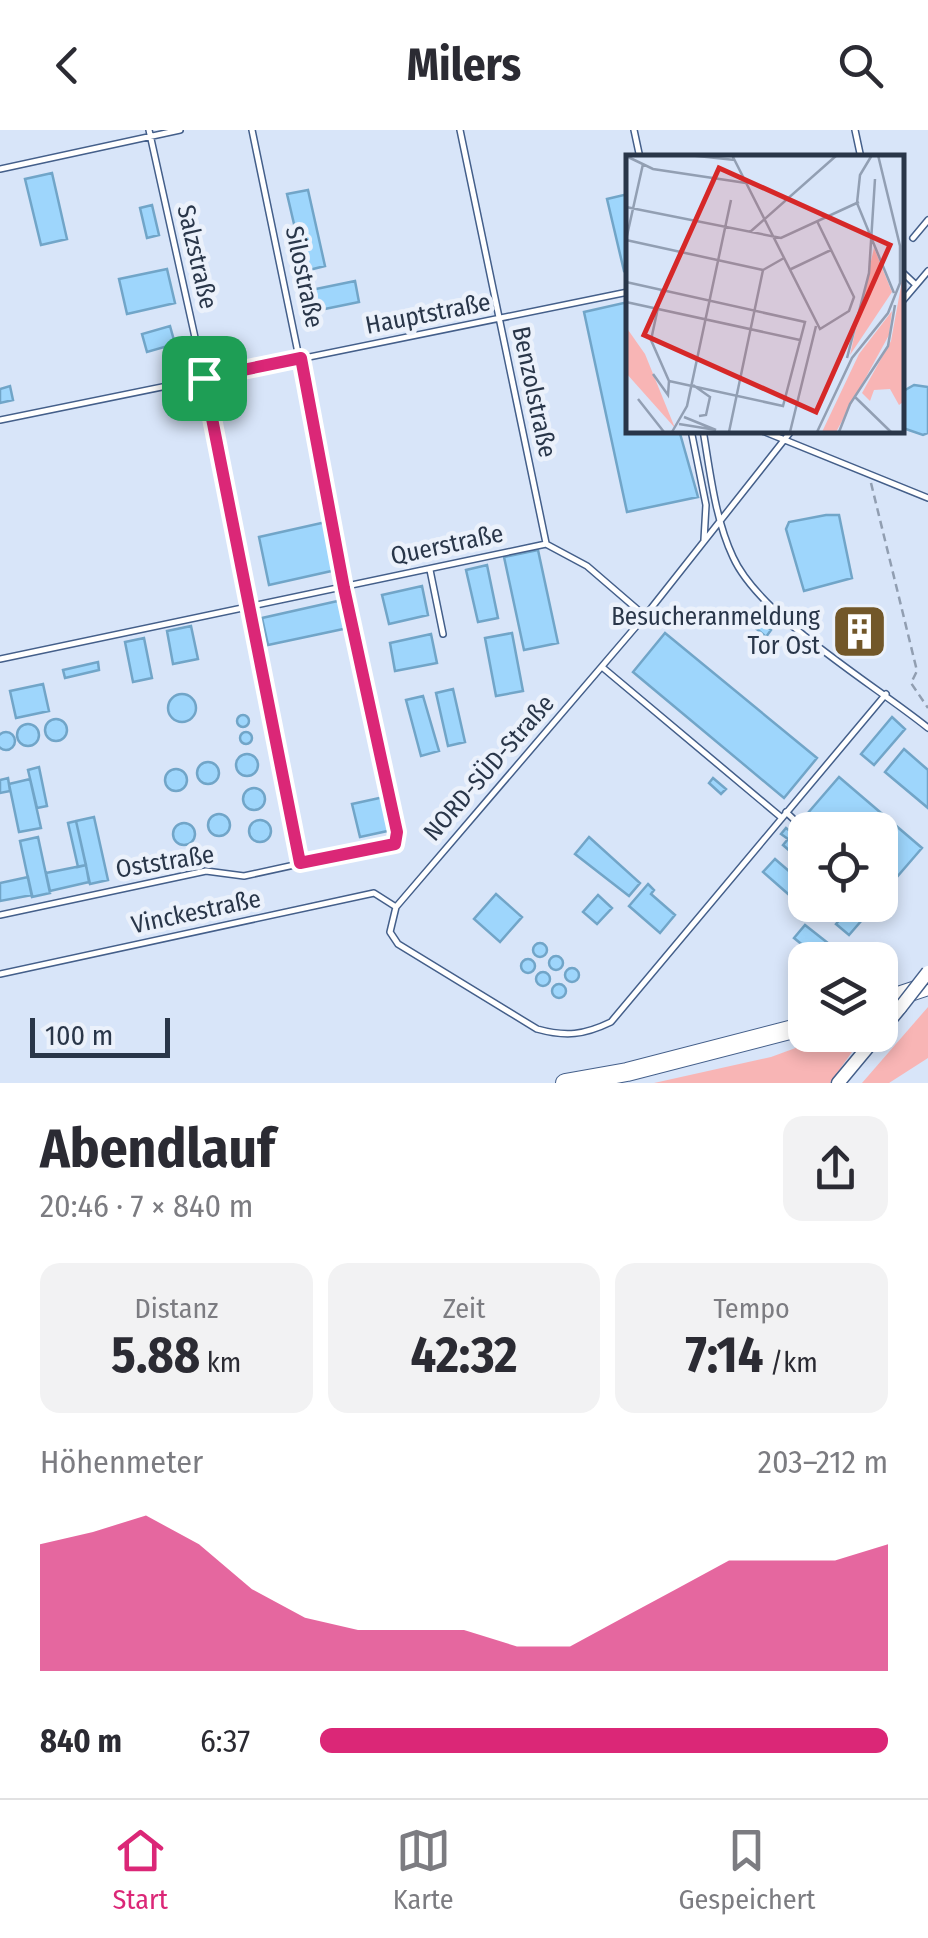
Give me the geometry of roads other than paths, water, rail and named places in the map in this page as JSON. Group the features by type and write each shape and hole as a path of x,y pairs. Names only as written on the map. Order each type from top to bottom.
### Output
{"highway":[{"path":"898,996 928,986"},
{"path":"566,1083 627,1072 788,1030"}],"street":[{"path":"898,1010 928,972"},
{"path":"838,1083 864,1052"}],"lane":[{"path":"0,169 149,133 180,130"},
{"name":"Silostraße","path":"252,130 397,832 395,844"},
{"name":"Benzolstraße","path":"460,130 546,544"},
{"path":"634,130 639,155"},
{"path":"856,130 861,155"},
{"name":"Salzstraße","path":"149,133 204,378 300,863"},
{"path":"913,238 928,220"},
{"path":"903,300 928,270"},
{"path":"903,273 916,285"},
{"name":"Hauptstraße","path":"0,420 626,292"},
{"path":"691,432 706,505 704,541"},
{"path":"703,432 721,522 746,580 856,674 928,728"},
{"path":"766,432 928,498"},
{"name":"NORD-SÜD-Straße","path":"396,908 602,668 790,432"},
{"path":"546,544 586,566 645,616"},
{"name":"Querstraße","path":"0,659 546,544"},
{"path":"430,570 443,634"},
{"path":"602,668 788,818"},
{"path":"396,908 390,932 398,944 537,1028 562,1036 588,1033 612,1022 886,694"},
{"name":"Oststraße","path":"0,915 206,871 244,876 395,844"},
{"name":"Vinckestraße","path":"0,974 374,893 396,908"}],"place":[{"name":"Besucheranmeldung Tor Ost","path":"859,631"}]}
